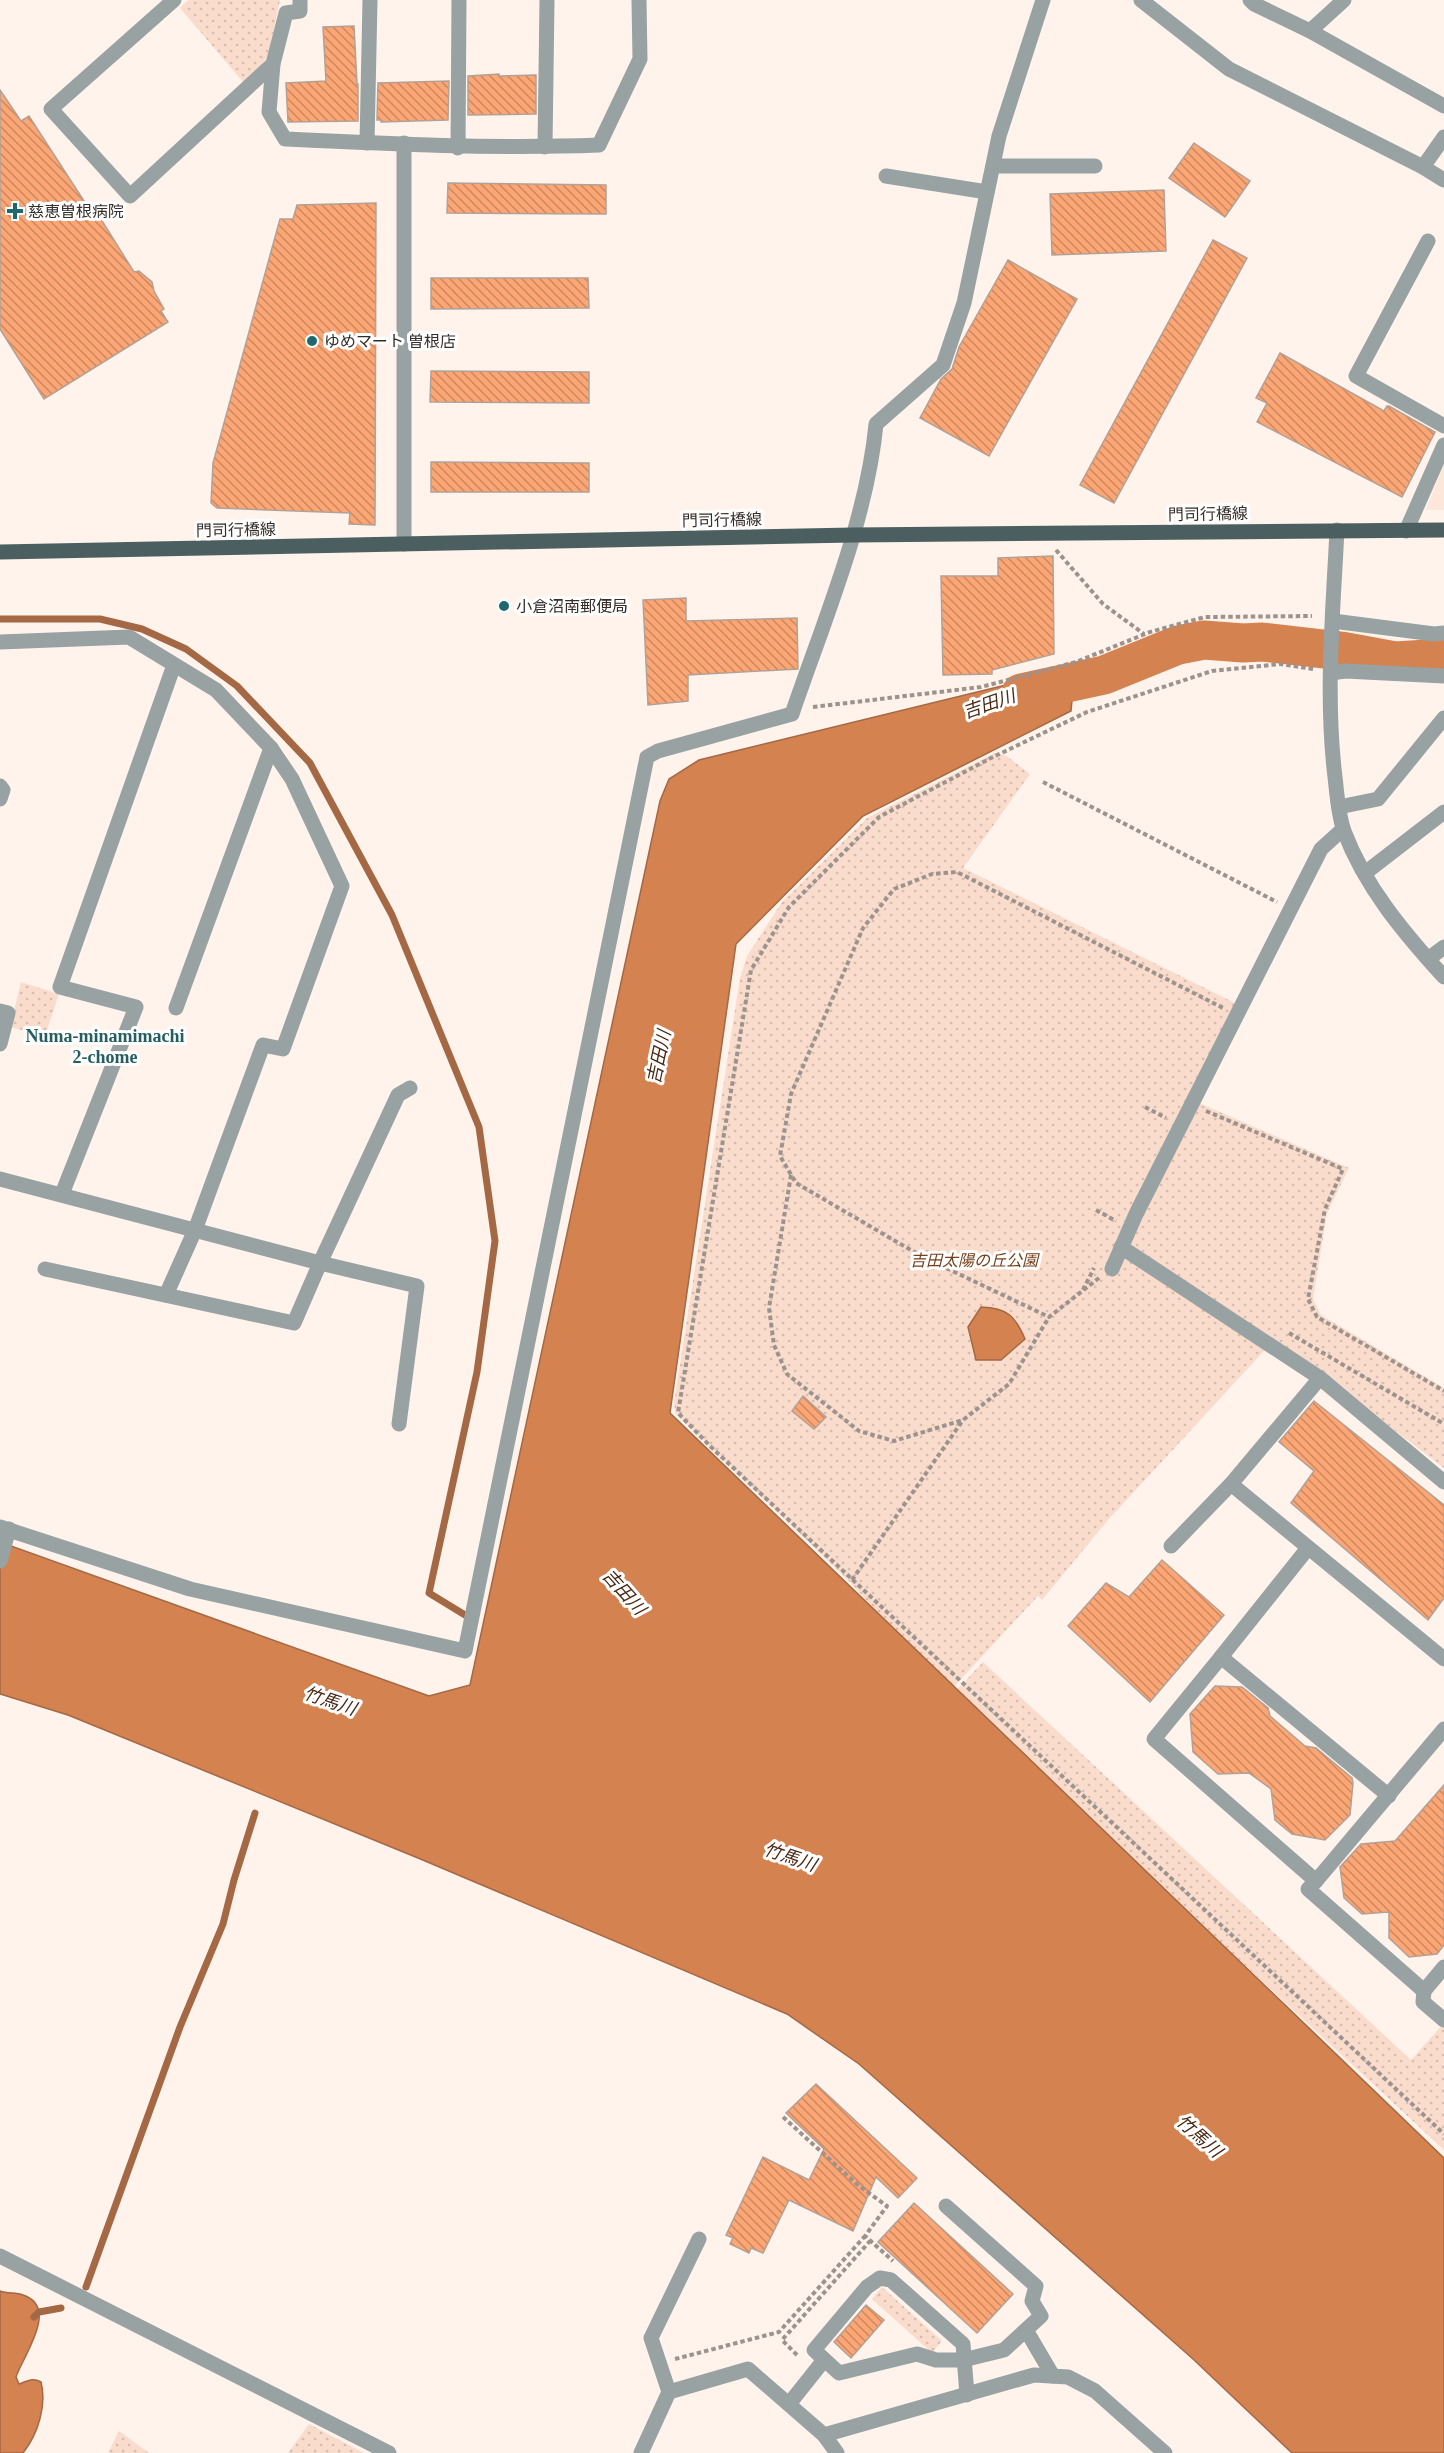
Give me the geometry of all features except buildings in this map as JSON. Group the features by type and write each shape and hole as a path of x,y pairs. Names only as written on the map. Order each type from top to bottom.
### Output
{"main road":[{"name":"門司行橋線","path":"3,555 404,544 853,536 1444,530"}],"street":[{"path":"174,0 51,109 130,196 273,64"},
{"path":"300,0 300,11 286,13 273,64 269,112 285,139 404,143 458,148 599,145 640,59 639,0"},
{"path":"368,143 369,0"},
{"path":"458,148 459,0"},
{"path":"544,147 547,0"},
{"path":"0,1561 5,1532 190,1589 465,1651 647,757 658,751 792,714 853,536 873,460 876,424 943,365 964,303 999,136 1043,0"},
{"path":"1141,0 1229,69 1424,167 1444,180"},
{"path":"1251,0 1254,4 1310,31 1444,106"},
{"path":"1310,31 1344,0"},
{"path":"1424,167 1444,137"},
{"path":"404,143 404,544"},
{"path":"993,166 1095,166"},
{"path":"886,176 987,192"},
{"path":"1428,241 1356,376 1444,426"},
{"path":"1406,531 1444,445"},
{"path":"1337,530 1331,666 1332,749 1344,830 1365,873 1391,917 1444,977"},
{"path":"1332,625 1444,633"},
{"path":"0,642 129,637 216,690 271,748 292,779 342,886 283,1049 263,1045 195,1230 166,1295"},
{"path":"62,1194 136,1006 60,987 174,665"},
{"path":"1331,666 1345,671 1444,676"},
{"path":"1339,807 1378,799 1444,718"},
{"path":"176,1008 271,748"},
{"path":"0,786 3,790 0,800"},
{"path":"1365,873 1444,812"},
{"path":"1112,1269 1321,849 1344,830"},
{"path":"1428,959 1444,947"},
{"path":"0,1011 9,1014 0,1044"},
{"path":"45,1269 294,1323 398,1095 410,1088"},
{"path":"0,1179 320,1263 417,1286 399,1424"},
{"path":"1121,1247 1320,1378 1444,1482"},
{"path":"1171,1546 1232,1484 1320,1378"},
{"path":"1232,1484 1444,1659"},
{"path":"1308,1548 1154,1739 1316,1881"},
{"path":"1221,1657 1389,1796"},
{"path":"1424,1991 1308,1889 1444,1729"},
{"path":"1444,1967 1424,1991 1423,2002 1444,2020"},
{"path":"820,2367 839,2373 917,2354 936,2360 963,2360 1004,2350 1041,2316 1032,2301 1036,2286 946,2206"},
{"path":"641,2453 669,2392 651,2338 699,2239"},
{"path":"0,2256 389,2453"},
{"path":"820,2367 813,2350 867,2287 880,2278 891,2280 963,2344 967,2395"},
{"path":"1026,2330 1060,2376"},
{"path":"789,2404 820,2367"},
{"path":"669,2392 748,2368 824,2435 837,2453"},
{"path":"824,2435 1034,2375 1060,2376 1095,2391 1165,2453"}],"path":[{"path":"1055,549 1103,604 1144,634"},
{"path":"792,714 817,706 981,687 1076,662 1144,634 1205,617 1312,616"},
{"path":"1331,666 1280,664 1212,671 1087,712 989,759 879,818 789,907 751,970 678,1413 852,1580 1444,2134"},
{"path":"1043,782 1291,909"},
{"path":"1049,1317 921,1256 796,1183 780,1156 791,1094 862,928 894,889 932,874 957,872 1237,1015"},
{"path":"1192,1105 1343,1169 1325,1209 1308,1299 1317,1317 1444,1391"},
{"path":"791,1175 769,1308 774,1345 788,1374 859,1431 894,1441 963,1420"},
{"path":"852,1580 963,1420 1009,1384 1049,1317 1112,1269"},
{"path":"1288,1333 1444,1424"},
{"path":"672,2360 779,2332 865,2236 887,2206 859,2186 783,2117"},
{"path":"865,2236 894,2262"},
{"path":"820,2367 782,2340 870,2241"}],"shaded area":[{"path":"1444,464 1444,510 1426,510"}],"green space":[{"path":"188,0 280,0 268,57 244,83 180,8"},
{"name":"吉田太陽の丘公園","path":"995,753 1005,755 1030,774 963,868 1245,1008 1199,1103 1349,1168 1327,1213 1313,1299 1321,1315 1444,1388 1444,1468 1275,1339 1108,1520 1042,1600 1038,1596 949,1692 850,1582 675,1413 674,1403 740,978 747,956 782,902 867,818"},
{"path":"21,982 59,994 45,1036 10,1027"},
{"path":"983,1662 1411,2060 1444,2023 1444,2150 953,1694"},
{"path":"882,2287 942,2341 932,2353 872,2299"},
{"path":"309,2424 364,2453 288,2453"},
{"path":"119,2431 149,2453 108,2453"}],"water":[{"name":"竹馬川","path":"1075,668 1071,711 863,816 736,944 670,1413 1444,2158 1444,2453 1292,2453 1193,2359 859,2064 787,2014 418,1858 68,1715 0,1694 0,1542 429,1696 470,1685 660,801 669,779 699,760"},
{"path":"981,1307 998,1309 1009,1315 1018,1324 1025,1339 1001,1360 976,1360 968,1327"},
{"path":"0,2291 23,2295 34,2301 38,2310 39,2321 36,2333 16,2377 19,2384 32,2380 41,2382 43,2391 40,2419 23,2453 0,2453"}],"waterway":[{"path":"0,619 100,619 142,629 186,649 237,686 310,763 392,915 479,1127 495,1241 477,1372 429,1593 465,1615"},
{"name":"吉田川","path":"1021,693 1104,675 1178,645 1204,640 1262,642 1341,651 1395,661 1444,658"},
{"path":"86,2287 180,2027 223,1924 255,1813"},
{"path":"34,2317 39,2312 61,2308"}],"place":[{"name":"慈恵曽根病院","path":"15,211"},
{"name":"ゆめマート 曽根店","path":"312,341"},
{"name":"小倉沼南郵便局","path":"504,606"}],"district":[{"name":"Numa-minamimachi 2-chome","path":"105,1046"}]}
